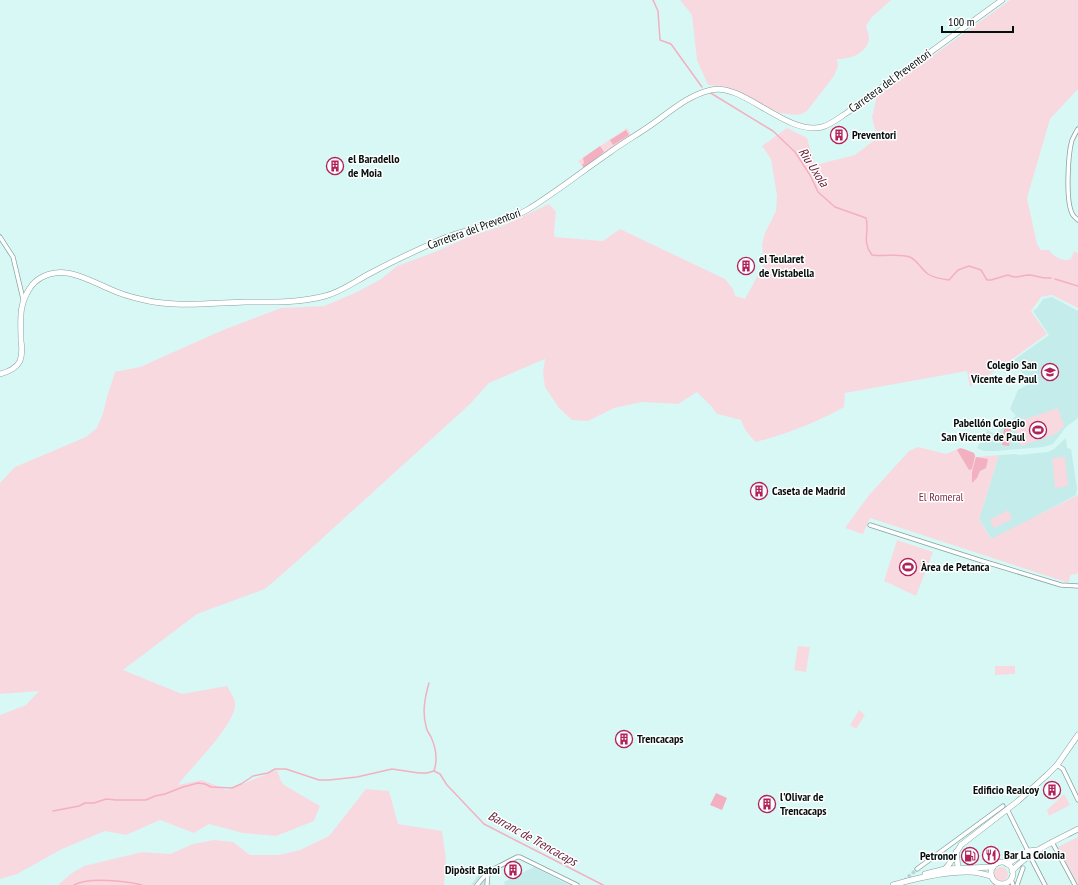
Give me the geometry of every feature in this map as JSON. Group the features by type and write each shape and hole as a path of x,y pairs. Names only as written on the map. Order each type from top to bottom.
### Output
{"street":[{"name":"Carretera del Preventori","path":"0,374 13,369 20,361 22,350 21,314 23,299 32,284 41,277 54,273 63,273 86,278 114,291 140,299 165,304 286,301 322,297 338,292 388,264 445,238 496,223 526,210 577,176 609,152 662,118 677,106 698,94 711,90 724,89 742,96 784,119 797,124 812,128 825,126 848,112 1002,0"},
{"path":"1078,129 1072,141 1069,163 1068,190 1073,215 1078,220"},
{"path":"0,237 13,257 23,299"},
{"path":"870,525 1061,585 1078,586"},
{"path":"917,869 1034,787 1058,765 1078,734"},
{"path":"1058,765 1063,769 1078,800"},
{"path":"945,869 961,845 1005,808"},
{"path":"1005,808 1045,885"},
{"path":"893,885 945,869 958,867 993,867 1000,863 1007,864 1078,829"},
{"path":"1052,842 1075,885"},
{"path":"956,851 958,867"},
{"path":"1012,872 1029,853"},
{"path":"477,885 488,872 517,857 520,857 577,885"},
{"path":"904,882 942,874 970,872 991,876 997,883 1006,884 1012,882 1011,867 1007,864"},
{"path":"991,876 993,867"},
{"path":"1017,885 1023,868"},
{"path":"487,885 488,872"}],"shaded area":[{"path":"626,130 629,135 613,145 610,140"},
{"path":"600,146 604,152 584,168 582,165 584,163 583,158"},
{"name":"Colegio San Vicente de Paul","path":"1052,297 1078,311 1078,418 1066,427 1053,444 1044,447 995,451 984,451 977,448 987,430 995,434 1016,416 1010,409 1018,390 1029,384 1014,360 1049,335 1033,311 1043,299"},
{"path":"1004,428 1011,429 1009,446 1002,445"},
{"path":"1066,438 1067,448 1071,449 1077,488 1076,495 992,540 979,519 999,455 1019,455 1048,452 1054,449"},
{"path":"960,448 974,453 975,456 972,469 969,470 957,450"},
{"path":"976,457 988,459 986,468 980,471 977,478 972,483 972,472"},
{"path":"716,793 727,798 722,810 710,805"},
{"path":"489,865 488,885 471,885 485,866"},
{"path":"534,867 569,885 505,885 504,882"}],"green space":[{"path":"680,0 891,0 871,18 866,26 869,39 865,48 857,55 852,57 837,59 838,66 834,76 807,111 796,115 779,113 746,96 722,86 708,85 697,60 692,15"},
{"path":"1010,0 1078,0 1078,89 1050,119 1027,198 1037,244 1041,250 1049,250 1056,257 1064,260 1071,259 1074,251 1078,253 1078,308 1052,295 1041,297 1031,311 1047,334 970,387 967,371 845,393 844,407 802,427 756,442 747,432 741,420 717,414 697,392 678,404 642,402 614,408 588,421 572,420 559,408 545,387 543,373 545,359 489,383 469,405 265,589 197,614 123,670 182,694 227,686 234,698 234,711 229,721 212,745 178,785 202,780 227,790 277,770 284,785 320,806 314,821 276,836 243,833 209,824 194,833 160,820 126,835 105,831 62,849 17,874 0,879 0,715 26,705 39,691 0,694 0,483 15,467 86,437 97,428 115,372 140,367 223,330 281,308 324,306 355,293 381,279 397,266 435,252 471,236 505,225 549,204 556,212 555,237 603,241 620,229 725,279 733,289 735,296 745,299 764,264 762,244 765,233 776,211 777,196 771,159 762,146 787,128 807,138 815,165 855,155 877,138 872,117 877,96"},
{"path":"627,128 633,138 585,170 578,161"},
{"name":"Pabellón Colegio San Vicente de Paul","path":"1058,408 1064,426 1056,434 1021,446 1014,423"},
{"name":"El Romeral","path":"918,447 946,454 960,448 974,453 976,457 999,455 979,519 991,539 1078,495 1077,574 1070,575 1069,583 870,518 863,534 845,528 869,495 909,451"},
{"path":"1065,457 1068,486 1055,488 1052,458"},
{"path":"1008,510 1012,519 994,528 990,520"},
{"name":"Àrea de Petanca","path":"897,540 933,552 916,596 884,581"},
{"path":"798,646 810,647 806,672 794,670"},
{"path":"995,666 1015,666 1015,674 995,675"},
{"path":"859,710 865,715 856,729 850,725"},
{"path":"366,789 389,791 398,824 442,831 446,859 444,885 58,885 72,873 84,866 142,852 170,854 193,844 214,840 233,842 250,855 279,855 300,850 329,836"},
{"path":"1064,794 1070,805 1049,816 1047,810"},
{"path":"1078,837 1078,885 1058,847"},
{"path":"1001,867 1006,869 1008,874 1006,879 1001,881 996,879 994,874 996,869"}],"waterway":[{"name":"Riu Uxola","path":"653,0 658,11 660,40 671,44 702,87"},
{"name":"Riu Uxola","path":"709,92 773,131 795,152 810,175 818,192 835,207 866,218 866,241 872,255 901,255 910,257 930,275 949,280 958,270 969,266 981,270 987,280 1008,275 1016,277 1028,275 1051,278"},
{"name":"Riu Uxola","path":"1055,279 1078,286"},
{"path":"429,683 425,699 424,715 426,729 431,737 435,749 436,762 434,771"},
{"name":"Barranc de Trencacaps","path":"53,811 79,806 85,803 94,803 106,799 146,800 198,783 211,787 232,788 253,776 268,773 275,769 286,769 319,780 357,777 392,769 419,773 434,771 440,774 447,785 484,824 603,885"},
{"path":"74,885 97,880 127,882 142,885"}],"tunnel":[{"path":"904,881 917,869"}],"place":[{"name":"Preventori","path":"839,135"},
{"name":"el Baradello de Moia","path":"335,166"},
{"name":"el Teularet de Vistabella","path":"746,266"},
{"name":"Colegio San Vicente de Paul","path":"1050,372"},
{"name":"Pabellón Colegio San Vicente de Paul","path":"1038,430"},
{"name":"Caseta de Madrid","path":"759,491"},
{"name":"Àrea de Petanca","path":"908,567"},
{"name":"Trencacaps","path":"624,739"},
{"name":"Edificio Realcoy","path":"1052,790"},
{"name":"l'Olivar de Trencacaps","path":"767,804"},
{"name":"Bar La Colonia","path":"991,855"},
{"name":"Petronor","path":"970,856"},
{"name":"Dipòsit Batoi","path":"513,870"}]}
